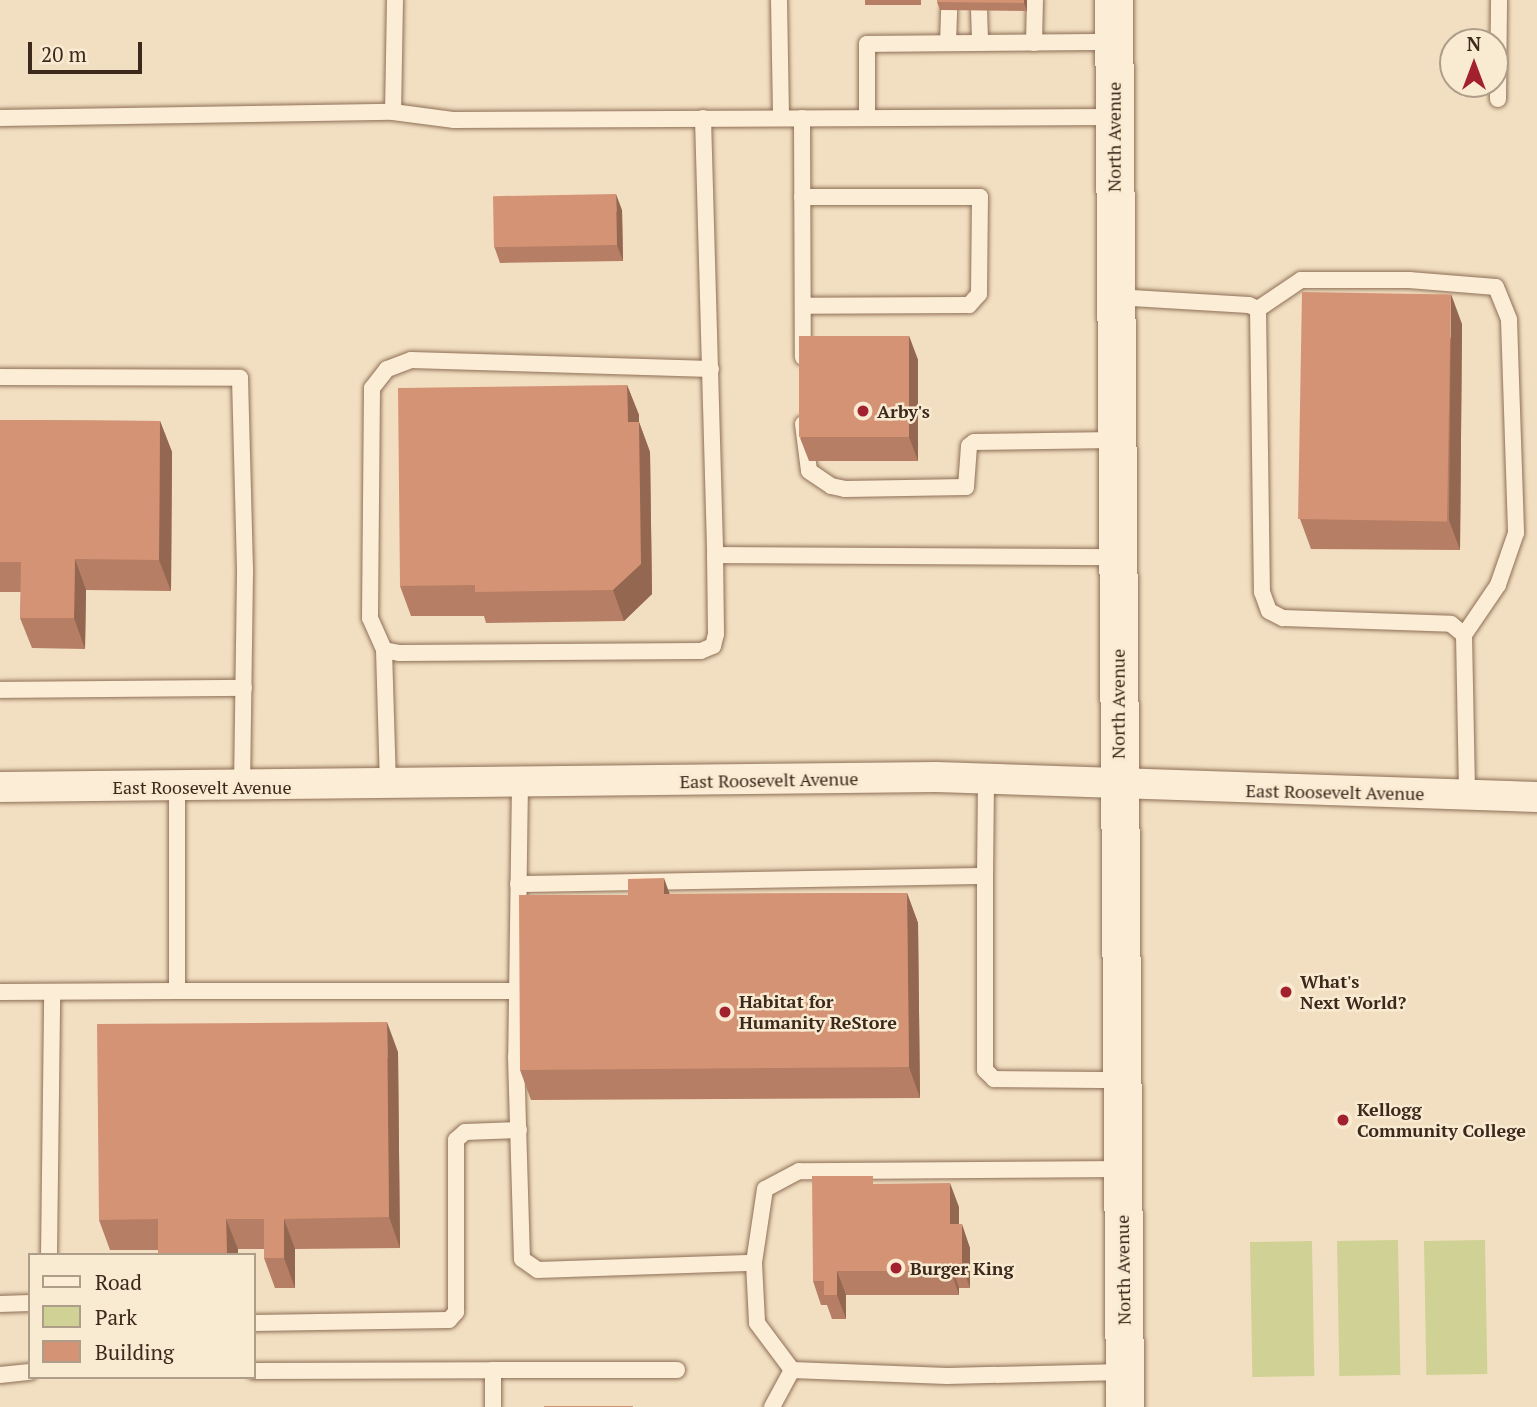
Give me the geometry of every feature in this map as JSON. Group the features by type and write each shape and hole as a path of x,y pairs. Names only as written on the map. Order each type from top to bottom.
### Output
{"street":[{"name":"North Avenue","path":"1114,0 1118,787 1125,1389"},
{"name":"East Roosevelt Avenue","path":"0,787 986,780 1118,787 1537,797"}],"lane":[{"path":"393,112 395,0"},
{"path":"779,0 781,118"},
{"path":"1034,43 1035,0"},
{"path":"1498,99 1499,0"},
{"path":"948,43 949,10"},
{"path":"979,10 980,43"},
{"path":"867,117 867,44 1114,42"},
{"path":"0,118 393,112 454,120 1114,117"},
{"path":"384,650 701,651 713,646 716,634 715,555 703,118"},
{"path":"802,118 803,371"},
{"path":"802,197 980,197 979,294 969,305 803,306"},
{"path":"1258,309 1301,280 1409,280 1496,287 1509,320 1516,533 1498,585 1464,635 1467,796"},
{"path":"1115,297 1249,304 1258,309"},
{"path":"1258,309 1262,592 1269,611 1283,618 1451,624 1464,635"},
{"path":"388,785 384,650 370,618 372,388 387,369 411,360 711,369"},
{"path":"0,377 240,378 244,688 242,787"},
{"path":"803,410 804,461 809,471 831,486 966,487 969,446 974,442 1116,440"},
{"path":"715,555 1117,557"},
{"path":"0,690 244,688"},
{"path":"986,780 985,1070 994,1079 1121,1080"},
{"path":"520,783 517,991 522,1259 538,1270 754,1263"},
{"path":"177,787 177,990"},
{"path":"518,884 985,876"},
{"path":"0,992 517,991"},
{"path":"49,1253 52,992"},
{"path":"256,1323 449,1320 456,1312 456,1140 465,1132 519,1130"},
{"path":"792,1370 757,1323 754,1263 765,1189 799,1171 1122,1169"},
{"path":"0,1304 28,1303"},
{"path":"493,1370 493,1407"},
{"path":"256,1371 677,1370"},
{"path":"792,1370 947,1376 1125,1389"},
{"path":"772,1407 792,1370"},
{"path":"0,1375 28,1372"}],"green space":[{"path":"1398,1240 1400,1375 1339,1376 1337,1241"},
{"path":"1485,1240 1487,1374 1426,1375 1424,1241"},
{"path":"1312,1241 1314,1376 1252,1377 1250,1242"}],"building":[{"path":"1024,0 1024,3 937,2"},
{"path":"616,194 617,245 494,247 493,196"},
{"path":"1302,292 1451,295 1447,522 1298,519"},
{"name":"Arby's","path":"799,336 909,336 909,437 799,437"},
{"path":"627,385 628,422 639,422 641,564 613,590 475,592 475,585 400,586 398,388"},
{"path":"0,420 160,421 159,560 75,559 74,618 20,618 21,562 0,562"},
{"name":"Habitat for Humanity ReStore","path":"664,878 664,894 907,893 909,1067 520,1070 519,895 628,895 628,879"},
{"path":"387,1022 389,1217 284,1219 284,1258 264,1258 264,1219 226,1219 227,1253 158,1253 158,1219 99,1220 97,1024"},
{"name":"Burger King","path":"812,1176 873,1176 873,1184 950,1183 950,1224 962,1224 962,1265 951,1265 951,1271 837,1271 837,1295 824,1295 824,1281 813,1281"},
{"path":"544,1406 633,1407 544,1407"}],"place":[{"name":"Arby's","path":"863,411"},
{"name":"What's Next World?","path":"1286,992"},
{"name":"Habitat for Humanity ReStore","path":"725,1012"},
{"name":"Kellogg Community College","path":"1343,1120"},
{"name":"Burger King","path":"896,1268"}]}
